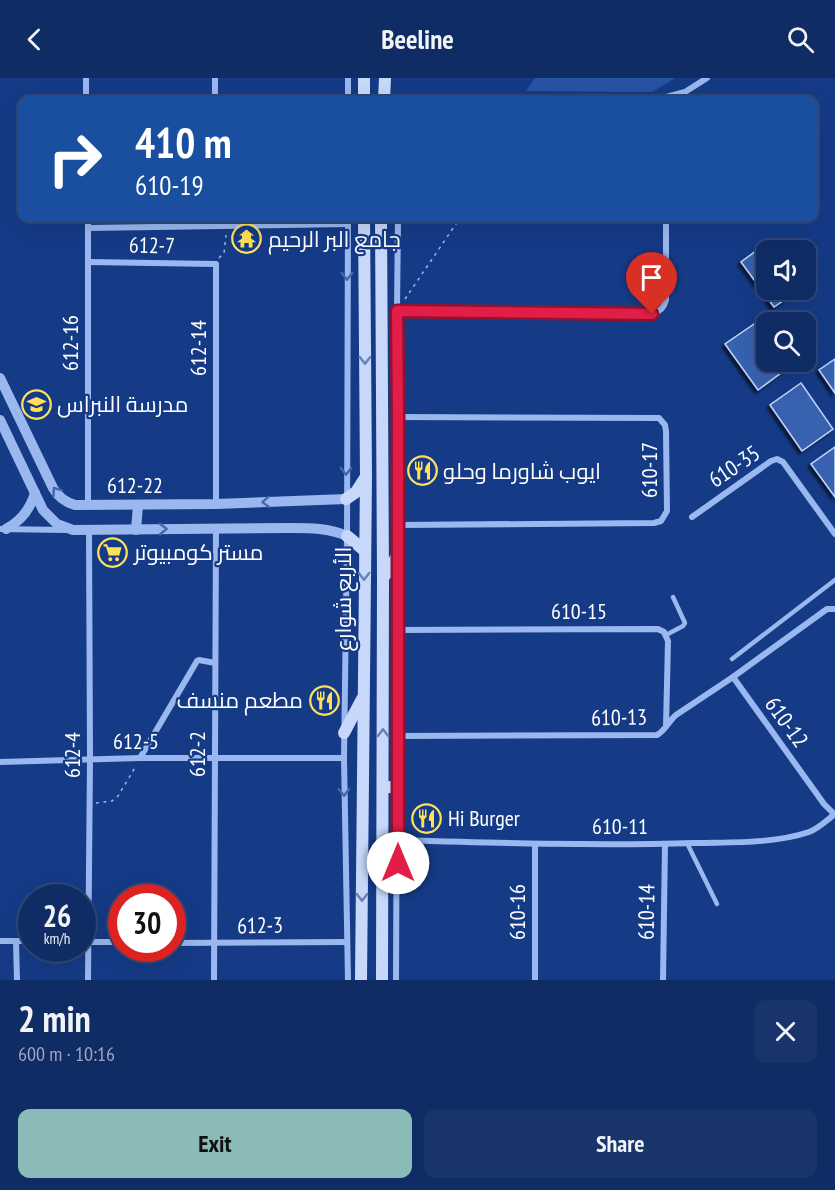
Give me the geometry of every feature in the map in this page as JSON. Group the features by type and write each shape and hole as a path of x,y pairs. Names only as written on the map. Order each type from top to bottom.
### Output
{"main road":[{"path":"364,78 364,96"},
{"path":"384,96 386,78"},
{"name":"الأربع شوارع","path":"361,980 366,477 364,222"},
{"name":"الأربع شوارع","path":"381,222 382,980"},
{"path":"346,499 356,492 366,477"},
{"path":"347,537 364,550"},
{"path":"383,578 398,554"},
{"path":"364,620 372,627 383,624"},
{"path":"364,647 373,644 382,648"},
{"path":"344,733 363,698"},
{"path":"383,787 397,786"}],"street":[{"path":"86,78 86,96"},
{"path":"215,78 215,96"},
{"path":"348,78 348,96"},
{"path":"670,96 685,92 707,78"},
{"name":"612-16","path":"88,222 88,505"},
{"name":"612-7","path":"88,228 318,222"},
{"path":"348,222 344,758 348,980"},
{"path":"396,980 398,222"},
{"path":"397,311 652,314 662,309 666,300 666,222"},
{"name":"612-7","path":"88,262 216,264"},
{"name":"612-14","path":"216,264 216,504"},
{"name":"612-22","path":"0,378 56,492 70,504 216,504 346,499"},
{"name":"610-17","path":"398,417 658,418 664,422 666,431 667,511 661,520 654,524 398,525"},
{"path":"0,420 44,510 57,524 73,530"},
{"name":"610-35","path":"692,516 777,459 783,462 835,534"},
{"path":"2,528 20,520 25,515 35,493"},
{"path":"136,530 138,505"},
{"path":"2,528 36,531 73,530"},
{"name":"612-2","path":"214,980 216,528"},
{"name":"612-22","path":"73,530 312,528 330,530 347,537"},
{"name":"612-4","path":"87,884 90,759 89,530"},
{"name":"610-13","path":"397,736 657,735 676,715 827,609 835,609"},
{"name":"610-15","path":"397,630 655,628 666,635"},
{"path":"666,635 668,641 666,726"},
{"path":"140,758 197,661 215,663"},
{"name":"610-12","path":"733,677 826,807 835,815"},
{"name":"612-5","path":"0,762 140,758 344,758"},
{"name":"610-11","path":"398,840 535,844 665,844 747,841 811,832 835,815"},
{"name":"610-16","path":"535,844 535,980"},
{"name":"610-14","path":"663,980 665,844"},
{"path":"0,941 16,941 17,980"},
{"name":"612-3","path":"186,943 347,942"},
{"name":"612-4","path":"87,962 88,980"}],"lane":[{"path":"732,659 835,580"},
{"path":"666,635 685,623 673,597"},
{"path":"687,843 717,904"}],"path":[{"path":"397,311 457,222"},
{"path":"216,264 224,253 226,225"},
{"path":"89,803 105,803 118,796 140,758"}],"shaded area":[{"path":"535,78 675,78 652,92 526,91"}],"building":[{"path":"756,251 756,282 741,262"},
{"path":"769,300 784,300 774,307"},
{"path":"756,323 756,372 782,372 758,390 725,344"},
{"path":"835,359 835,393 819,370"},
{"path":"801,383 833,429 802,451 770,405"},
{"path":"835,447 835,497 811,464"}],"place":[{"name":"جامع البر الرحيم","path":"247,239"},
{"name":"مدرسة النبراس","path":"36,404"},
{"name":"ايوب شاورما وحلو","path":"422,471"},
{"name":"مستر كومبيوتر","path":"113,552"},
{"name":"مطعم منسف","path":"324,700"},
{"name":"Hi Burger","path":"427,818"}],"route":[{"path":"398,863 397,311 652,314"}]}
